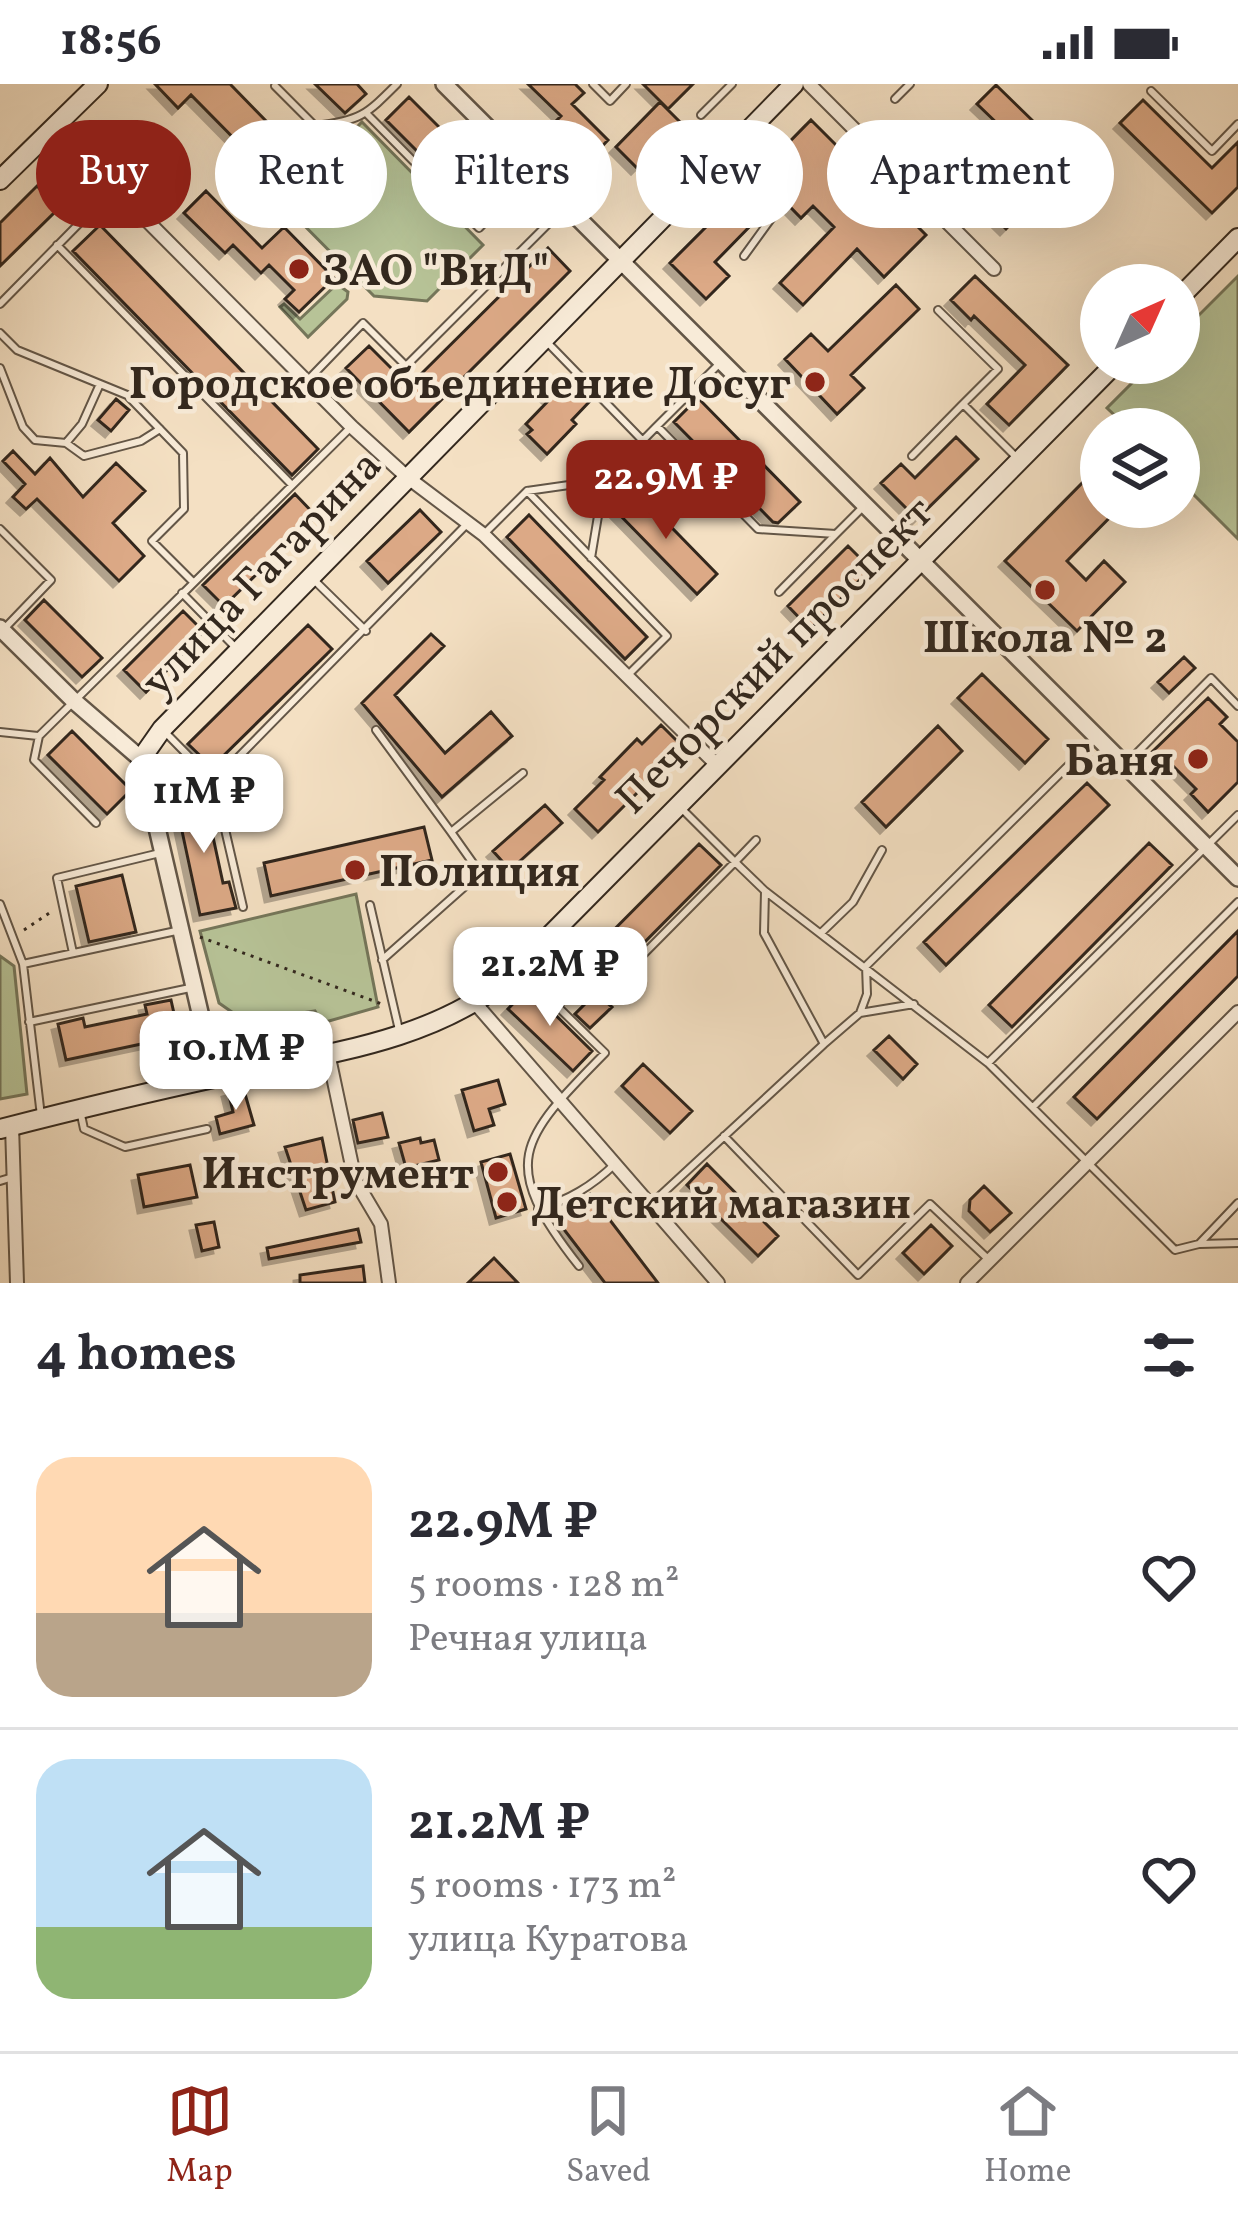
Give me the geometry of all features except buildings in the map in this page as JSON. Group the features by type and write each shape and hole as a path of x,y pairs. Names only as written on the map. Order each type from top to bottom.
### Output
{"main road":[{"path":"61,120 98,84"},
{"name":"улица Гагарина","path":"758,120 794,84"},
{"path":"0,180 36,145"},
{"name":"улица Гагарина","path":"141,760 162,729 652,228"},
{"path":"1200,277 1238,238"},
{"name":"Печорский проспект","path":"6,1127 328,1053 443,1021 476,1004 1094,384"}],"street":[{"path":"444,84 480,120"},
{"path":"808,84 994,269"},
{"path":"155,228 352,427 406,477 484,535 717,766"},
{"path":"587,228 1238,878"},
{"path":"1,629 141,760 186,932 215,1077"},
{"path":"476,1004 718,1283"},
{"path":"967,1283 1238,1012"},
{"path":"328,1053 355,1180 381,1224 388,1283"},
{"path":"6,1127 16,1283"}],"lane":[{"path":"275,86 315,126 367,114 397,84"},
{"path":"593,84 610,100 626,84"},
{"path":"701,115 732,84"},
{"path":"896,99 910,84"},
{"path":"1151,91 1212,151 1238,124"},
{"path":"367,114 411,159"},
{"path":"0,304 74,228"},
{"path":"307,381 363,323 406,366 544,228"},
{"path":"744,256 765,228"},
{"path":"57,245 292,485"},
{"path":"912,456 998,369 938,310"},
{"path":"0,332 17,350 127,395 183,453 184,508 152,541 194,582"},
{"path":"543,338 643,440"},
{"path":"591,558 604,480 721,362"},
{"path":"0,368 23,427 35,440 66,442 84,456 141,441 160,429"},
{"path":"66,442 82,424 100,384"},
{"path":"963,404 1020,460"},
{"path":"658,426 758,529 836,534"},
{"path":"97,823 34,760 39,736 352,427"},
{"path":"484,535 527,491 604,480"},
{"path":"527,491 667,636 626,676"},
{"path":"779,592 864,506"},
{"path":"214,782 468,523"},
{"path":"0,529 51,580 1,629"},
{"path":"310,577 366,632"},
{"path":"182,593 238,650"},
{"path":"1125,765 1211,678 1238,706"},
{"path":"162,729 214,782 243,907"},
{"path":"376,730 480,873 382,960"},
{"path":"0,732 39,736"},
{"path":"650,1204 860,1013 867,994 866,966 1096,737"},
{"path":"452,832 524,773"},
{"path":"678,805 765,891 988,1063 1175,1250 1199,1244 1238,1244"},
{"path":"988,1063 1238,815"},
{"path":"579,1266 538,1209 526,1164 532,1143 559,1100 605,1054 556,1006 588,974 606,992 756,840"},
{"path":"821,932 853,902 882,850"},
{"path":"73,952 56,878 162,852"},
{"path":"765,891 764,933 824,1044"},
{"path":"1033,1107 1238,902"},
{"path":"0,904 23,964 42,1120"},
{"path":"370,905 400,1034"},
{"path":"23,964 186,932"},
{"path":"29,1022 194,988"},
{"path":"860,1013 914,1004"},
{"path":"80,1112 84,1129 125,1147 207,1129"},
{"path":"724,1136 858,1275 930,1204 989,1260"},
{"path":"538,1209 593,1184 615,1164"},
{"path":"1199,1244 1238,1203"}],"path":[{"path":"15,936 63,904"},
{"path":"186,932 394,1009"}],"green space":[{"path":"387,147 411,172 411,228 466,228 483,245 427,301 374,296 307,228 387,228"},
{"path":"1238,276 1238,539 1200,501 1200,408 1107,408 1131,384 1200,384 1200,314"},
{"path":"337,284 348,292 347,299 308,337 280,307 284,304 300,319"},
{"path":"356,894 378,1007 322,1023 315,1011 295,1014 291,1026 262,1033 219,1003 200,931"},
{"path":"0,956 14,966 27,1094 0,1099"}],"place":[{"name":"ЗАО \"ВиД\"","path":"299,269"},
{"name":"Городское объединение Досуг","path":"815,382"},
{"name":"Школа № 2","path":"1045,590"},
{"name":"Баня","path":"1198,759"},
{"name":"Полиция","path":"355,870"},
{"name":"Инструмент","path":"498,1172"},
{"name":"Детский магазин","path":"507,1202"}]}
